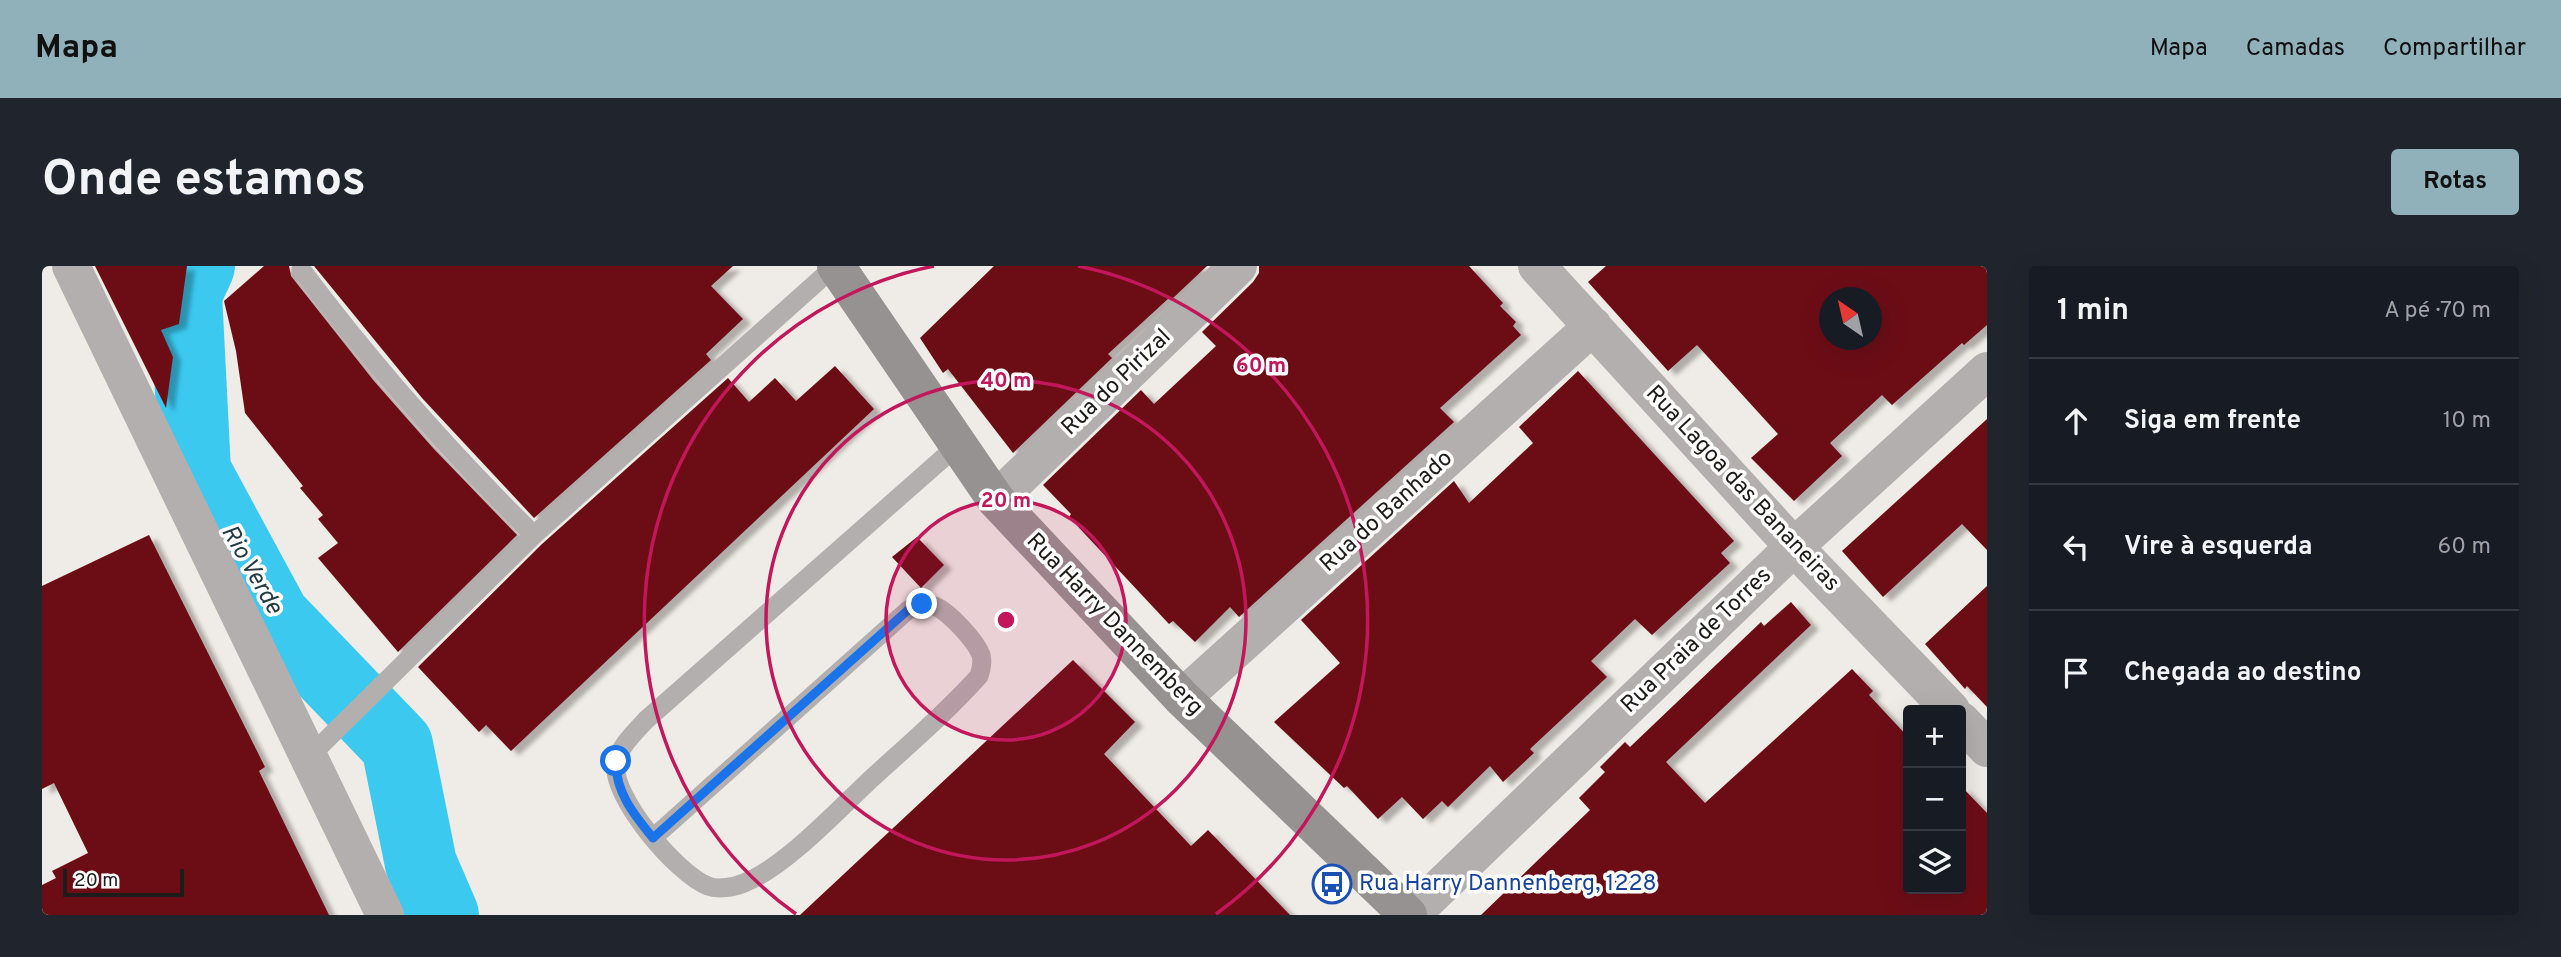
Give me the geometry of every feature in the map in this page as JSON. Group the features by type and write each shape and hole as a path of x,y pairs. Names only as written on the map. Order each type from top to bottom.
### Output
{"main road":[{"name":"Rua Harry Dannemberg","path":"836,266 996,500 1182,698 1410,915"}],"street":[{"path":"71,266 385,915"},
{"name":"Rua do Pirizal","path":"996,500 1238,266"},
{"name":"Rua Lagoa das Bananeiras","path":"1537,266 1794,547 1946,705"},
{"name":"Rua do Banhado","path":"1182,698 1593,326"},
{"name":"Rua Praia de Torres","path":"1410,915 1794,547 1987,371"},
{"path":"1966,726 1987,748"}],"lane":[{"path":"310,756 534,536 836,266"},
{"path":"301,269 339,320 409,403 534,536"},
{"path":"653,838 908,610 922,604 936,607 952,618 981,655 979,677 811,835 770,869 744,883 723,888 708,886 680,865 653,838 624,797 616,776 616,761 628,740 646,720 958,445"}],"building":[{"path":"95,266 187,266 179,324 161,330 173,357 166,408"},
{"path":"264,266 289,266 291,276 374,381 433,448 517,535 398,652 318,558 338,543 318,519 323,515 300,488 303,486 245,413 236,351 224,301"},
{"path":"314,266 733,266 711,286 743,319 706,354 711,360 534,518 422,398"},
{"path":"994,266 1207,266 1108,354 1112,358 1013,453 948,369 943,373 920,338"},
{"path":"1259,266 1469,266 1503,303 1500,306 1516,322 1513,326 1521,335 1440,408 1454,422 1239,617 1230,607 1195,642 1173,621 1169,624 1069,517 1071,514 1043,485 1141,390 1154,404 1216,346 1202,332 1253,282 1259,273"},
{"path":"1606,266 1987,266 1987,325 1964,345 1962,343 1892,405 1882,395 1830,443 1842,456 1794,501 1751,458 1778,434 1697,345 1668,371 1588,282"},
{"path":"835,366 874,409 511,751 486,725 479,732 418,667 542,544 728,378 749,402 775,378 796,401"},
{"path":"1578,371 1734,541 1721,553 1730,563 1652,635 1635,619 1591,661 1607,677 1530,749 1534,753 1503,782 1490,766 1448,807 1442,801 1423,819 1402,797 1378,819 1347,786 1344,788 1274,722 1340,663 1301,620 1454,481 1469,503 1533,443 1519,427"},
{"path":"1987,419 1987,550 1962,524 1883,597 1842,551"},
{"path":"149,535 265,767 259,771 329,915 42,915 42,885 56,878 52,871 88,853 54,783 42,789 42,586"},
{"path":"917,537 944,565 921,588 892,557"},
{"path":"1987,586 1987,707 1967,686 1965,689 1925,644"},
{"path":"1791,602 1811,625 1666,762 1705,803 1852,669 1873,691 1869,695 1903,732 1903,894 1966,894 1966,791 1987,813 1987,915 1481,915 1590,810 1579,798 1605,772 1600,767 1625,742 1630,747 1761,622 1764,626"},
{"path":"1073,660 1135,722 1104,754 1191,846 1208,830 1290,915 800,915"}],"waterway":[{"name":"Rio Verde","path":"199,266 186,294 195,471 274,617 397,745 421,864 443,915"}],"place":[{"name":"Rua Harry Dannenberg, 1228","path":"1332,884"}],"route":[{"path":"616,761 616,776 624,797 653,838 908,610 922,604"}]}
